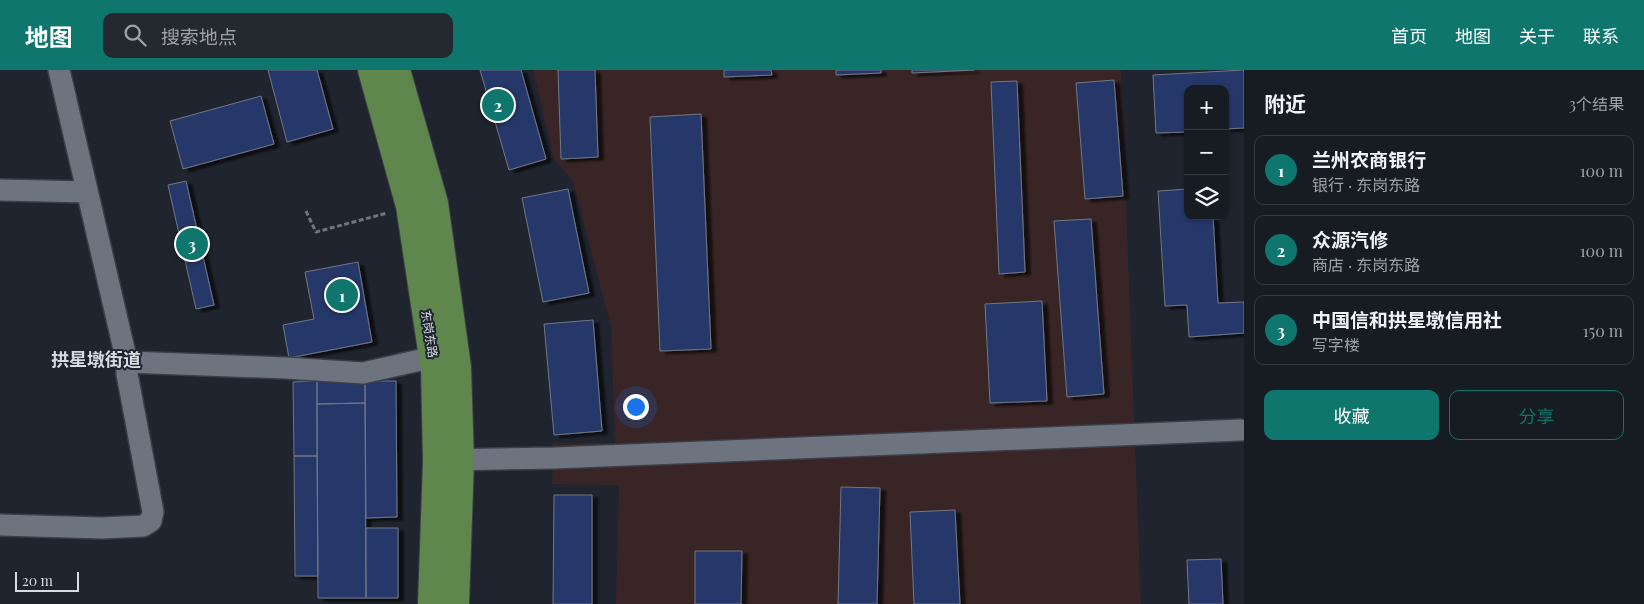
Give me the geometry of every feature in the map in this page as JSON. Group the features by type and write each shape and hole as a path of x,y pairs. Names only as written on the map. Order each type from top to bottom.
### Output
{"main road":[{"name":"东岗东路","path":"372,70 410,206 443,354 457,368 432,604"},
{"name":"东岗东路","path":"396,70 434,203 443,354"},
{"name":"东岗东路","path":"448,460 455,604"}],"street":[{"path":"0,525 102,528 143,526 151,521 153,512 127,374 127,362 59,70"},
{"path":"0,190 87,192"},
{"path":"127,362 363,372 443,354"},
{"path":"448,460 554,458 1241,430"}],"path":[{"path":"306,211 316,232 410,206"}],"shaded area":[{"path":"533,70 1121,70 1141,604 616,604 619,485 552,484 554,458 552,443 615,443 611,327 573,181 554,159"}],"building":[{"path":"268,70 317,70 333,129 287,142"},
{"path":"480,70 521,70 546,159 509,170"},
{"path":"558,70 595,70 598,157 561,159"},
{"path":"724,70 771,70 772,75 724,77"},
{"path":"836,70 881,70 881,73 836,75"},
{"path":"912,70 974,70 912,73"},
{"path":"1244,70 1244,128 1229,129 1229,85 1184,85 1184,132 1156,133 1153,75"},
{"path":"1114,80 1123,196 1085,199 1076,83"},
{"path":"1017,81 1025,272 999,274 991,82"},
{"path":"261,96 274,144 183,169 170,121"},
{"path":"701,114 711,349 660,351 650,117"},
{"path":"186,181 214,305 196,309 168,185"},
{"path":"568,189 589,293 543,302 522,198"},
{"path":"1184,189 1184,220 1213,220 1218,303 1244,302 1244,333 1189,337 1187,305 1165,306 1158,191"},
{"path":"1091,219 1104,394 1067,397 1054,221"},
{"path":"358,262 372,342 289,358 283,325 314,319 305,272"},
{"path":"1042,301 1047,401 990,403 985,304"},
{"path":"593,320 602,431 554,435 544,324"},
{"path":"317,381 317,456 294,456 293,382"},
{"path":"317,381 365,381 365,403 317,404"},
{"path":"365,381 396,381 397,517 366,518"},
{"path":"365,403 366,598 318,598 317,404"},
{"path":"294,456 317,456 318,576 295,576"},
{"path":"841,487 880,488 877,604 838,604"},
{"path":"554,495 592,495 592,604 553,604"},
{"path":"955,510 960,604 914,604 910,512"},
{"path":"366,528 398,528 398,598 366,598"},
{"path":"695,551 742,551 741,604 695,604"},
{"path":"1221,559 1223,604 1189,604 1187,560"}],"place":[{"name":"众源汽修","path":"498,105"},
{"name":"中国信和拱星墩信用社","path":"192,244"},
{"name":"兰州农商银行","path":"342,295"}],"district":[{"name":"拱星墩街道","path":"96,360"}]}
